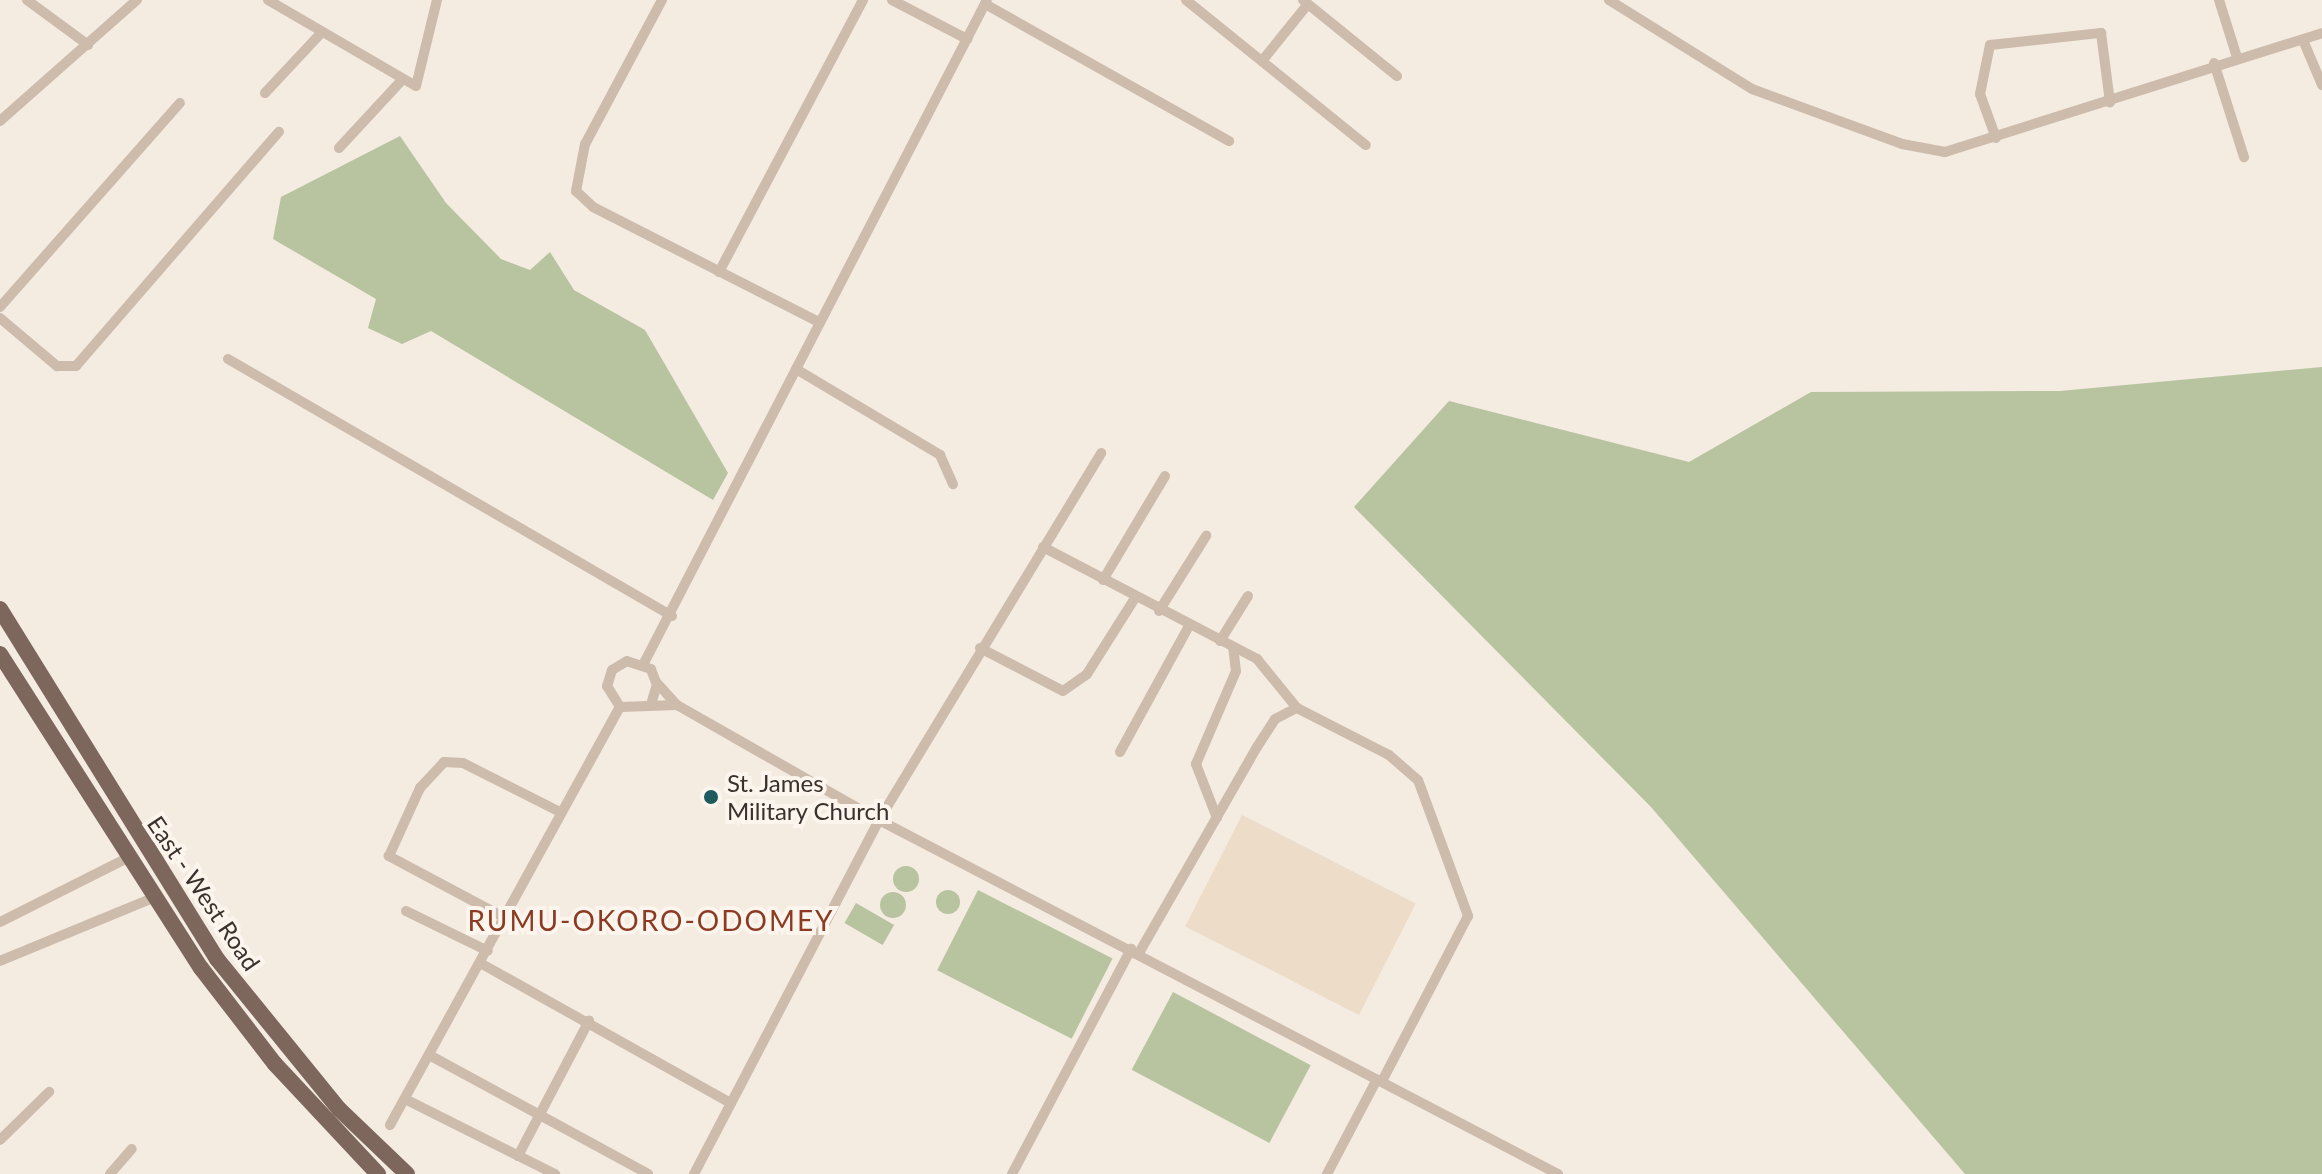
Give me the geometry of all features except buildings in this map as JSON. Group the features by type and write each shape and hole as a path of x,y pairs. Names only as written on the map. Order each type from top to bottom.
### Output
{"main road":[{"name":"East - West Road","path":"0,609 217,959 339,1109 407,1174"},
{"name":"East - West Road","path":"0,654 153,898 266,1053 371,1172"}],"street":[{"path":"27,0 88,45"},
{"path":"0,121 137,0"},
{"path":"268,0 402,80 422,81 437,0"},
{"path":"662,0 585,144 576,191 593,207 819,322"},
{"path":"719,272 863,0"},
{"path":"892,0 967,39"},
{"path":"1186,0 1366,145"},
{"path":"1609,0 1702,63 1827,118 1926,151 1966,150 2214,63 2322,33"},
{"path":"2219,0 2237,57"},
{"path":"644,663 672,616 819,322 986,2 1229,141"},
{"path":"1262,61 1305,2 1397,76"},
{"path":"265,93 322,32"},
{"path":"1996,138 1980,94 1990,45 2101,33 2110,102"},
{"path":"2303,40 2322,85"},
{"path":"2214,63 2244,157"},
{"path":"339,148 402,80"},
{"path":"0,307 180,103"},
{"path":"0,318 57,366 76,366 279,132"},
{"path":"228,359 672,616"},
{"path":"796,369 940,455 953,484"},
{"path":"694,1174 879,820 980,648 1101,453"},
{"path":"1103,580 1165,476"},
{"path":"1159,611 1206,536"},
{"path":"1043,547 1159,611 1257,659 1297,708 1410,769 1469,909 1327,1174"},
{"path":"1220,641 1248,596"},
{"path":"980,648 1063,691 1087,674 1135,598"},
{"path":"1120,752 1189,626"},
{"path":"1217,818 1196,764 1236,671 1233,647"},
{"path":"644,663 627,661 608,677 609,694 620,707 637,710 652,701 677,705"},
{"path":"644,663 677,705 879,820 1558,1174"},
{"path":"652,701 657,683"},
{"path":"390,1125 482,964 560,812 620,707"},
{"path":"1012,1174 1135,951 1275,719 1297,708"},
{"path":"505,918 389,856 420,788 444,762 463,763 560,812"},
{"path":"0,922 127,858"},
{"path":"0,961 153,898"},
{"path":"406,911 488,951"},
{"path":"482,964 731,1103"},
{"path":"518,1156 589,1021"},
{"path":"431,1056 648,1174"},
{"path":"0,1140 49,1092"},
{"path":"405,1099 555,1174"},
{"path":"110,1174 132,1149"}],"green space":[{"path":"400,136 446,203 501,259 530,270 550,252 574,290 645,330 728,473 713,500 431,331 402,344 368,328 376,299 273,239 281,197"},
{"path":"2322,367 2322,1174 1965,1174 1651,807 1354,507 1449,401 1689,462 1811,392 2060,391"},
{"path":"906,866 915,870 919,879 915,888 906,892 897,888 893,879 897,870"},
{"path":"948,890 957,893 960,902 957,911 948,914 939,911 936,902 939,893"},
{"path":"978,890 1113,959 1072,1039 937,970"},
{"path":"893,892 902,896 906,905 902,914 893,918 884,914 880,905 884,896"},
{"path":"856,903 894,925 883,945 844,923"},
{"path":"1173,992 1311,1065 1269,1143 1132,1070"}],"shaded area":[{"path":"1242,815 1416,904 1359,1015 1185,926"}],"place":[{"name":"St. James Military Church","path":"711,797"}],"district":[{"name":"RUMU-OKORO-ODOMEY","path":"651,920"}]}
